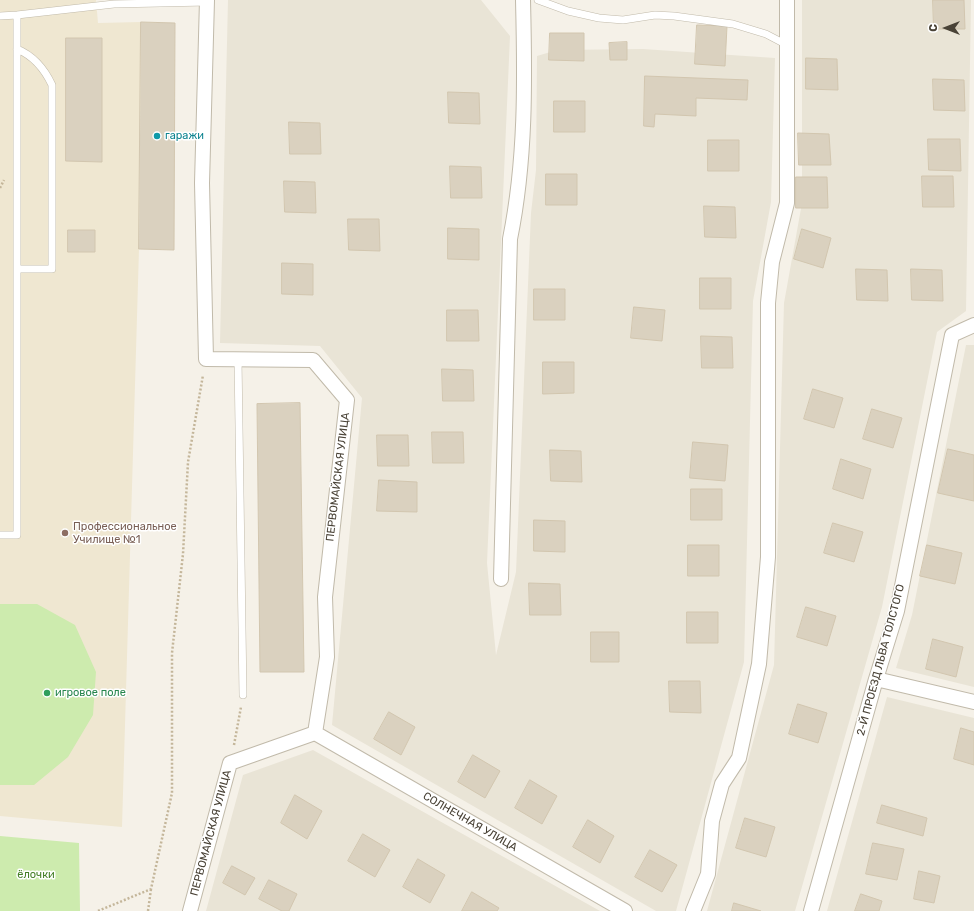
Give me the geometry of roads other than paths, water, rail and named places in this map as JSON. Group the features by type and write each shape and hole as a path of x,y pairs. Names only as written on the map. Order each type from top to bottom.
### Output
{"street":[{"path":"501,579 510,239 520,175 525,92 523,0"},
{"path":"693,911 708,874 712,821 722,784 739,758 759,664 768,557 768,303 772,262 787,203 787,0"},
{"name":"ПЕРВОМАЙСКАЯ УЛИЦА","path":"190,911 230,763 315,733 327,657 325,597 347,400 314,360 206,358 202,182 207,1"},
{"name":"2-Й ПРОЕЗД ЛЬВА ТОЛСТОГО","path":"811,911 876,679 897,610 952,335 974,325"},
{"path":"876,679 974,702"},
{"name":"СОЛНЕЧНАЯ УЛИЦА","path":"315,733 625,911"}],"lane":[{"path":"538,0 568,11 599,18 623,20 655,15 733,24 766,34 787,45"},
{"path":"0,16 16,16 108,4 207,1"},
{"path":"0,535 17,535 16,16"},
{"path":"16,49 28,54 47,74 52,85 52,269 17,269"},
{"path":"238,359 243,695"}],"place":[{"name":"гаражи","path":"157,136"},
{"name":"Профессиональное Училище №1","path":"65,533"},
{"name":"игровое поле","path":"47,693"}],"park label":[{"name":"ёлочки","path":"36,875"}]}
